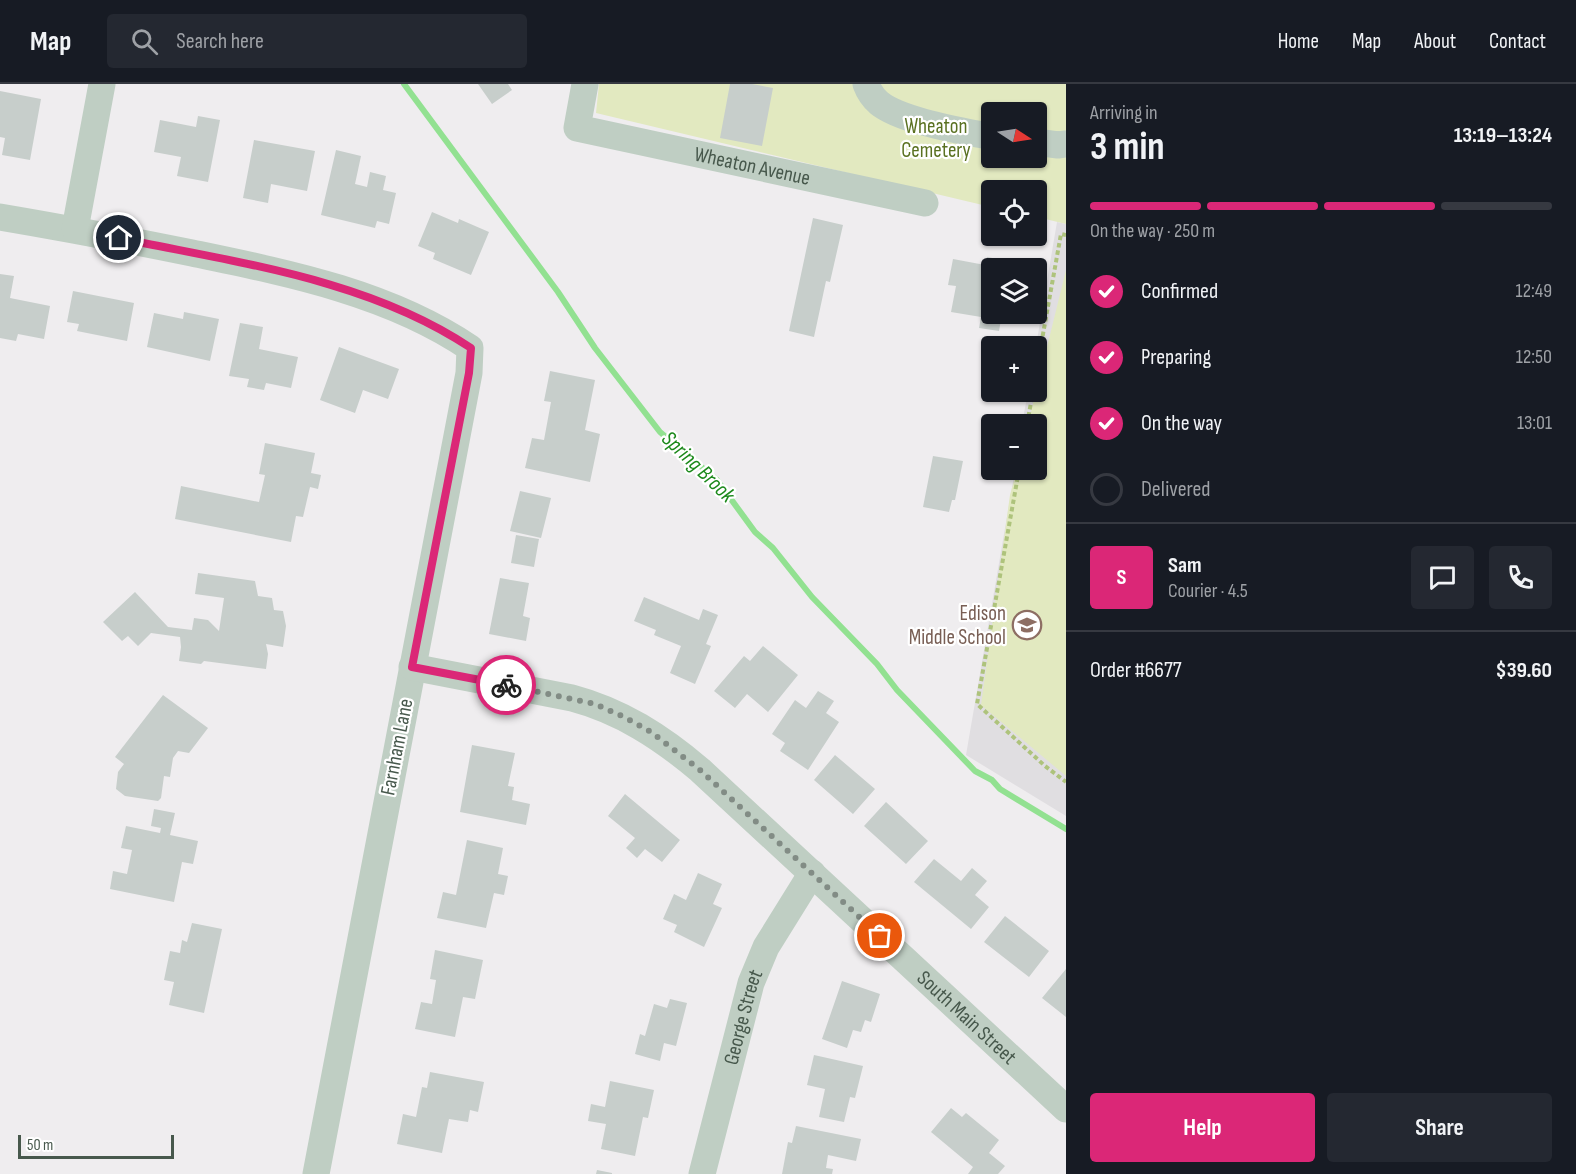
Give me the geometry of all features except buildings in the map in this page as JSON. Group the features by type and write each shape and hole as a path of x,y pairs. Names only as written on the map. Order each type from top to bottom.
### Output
{"street":[{"path":"0,217 75,230 102,84"},
{"name":"Wheaton Avenue","path":"585,84 577,128 925,203"},
{"path":"866,84 871,95 881,105 894,111 915,119 981,134"},
{"path":"1047,144 1066,144"},
{"name":"Farnham Lane","path":"75,230 301,276 373,300 447,332 471,348 469,373 316,1174"},
{"name":"South Main Street","path":"412,667 595,704 624,717 674,748 1066,1110"},
{"name":"George Street","path":"702,1174 751,983 766,947 812,873"}],"path":[{"path":"1043,336 1061,234 1066,235"},
{"path":"1017,480 977,704 1045,766 1066,782"}],"shaded area":[{"name":"Edison Middle School","path":"1057,222 1066,224 1066,816 966,755 1013,480 1047,480 1047,414 1024,414 1026,402 1047,402 1047,336 1038,336 1040,324 1047,324 1047,281"}],"green space":[{"name":"Wheaton Cemetery","path":"599,84 1066,84 1066,224 1047,219 1047,180 981,180 981,205 596,113"},
{"name":"Edison Middle School","path":"1066,270 1066,776 981,705 1010,495 1014,480 1047,480 1047,414 1030,414 1033,402 1047,402 1047,347"}],"waterway":[{"name":"Spring Brook","path":"404,84 558,292 595,348 660,432 717,480 755,532 773,548 812,597 975,771 1066,829"}],"way so far":[{"path":"506,685 595,704 651,732 700,770 880,936"}],"place":[{"name":"Edison Middle School","path":"1027,625"}],"route":[{"path":"119,238 301,276 389,306 447,332 471,348 469,373 412,667 506,685"}]}
